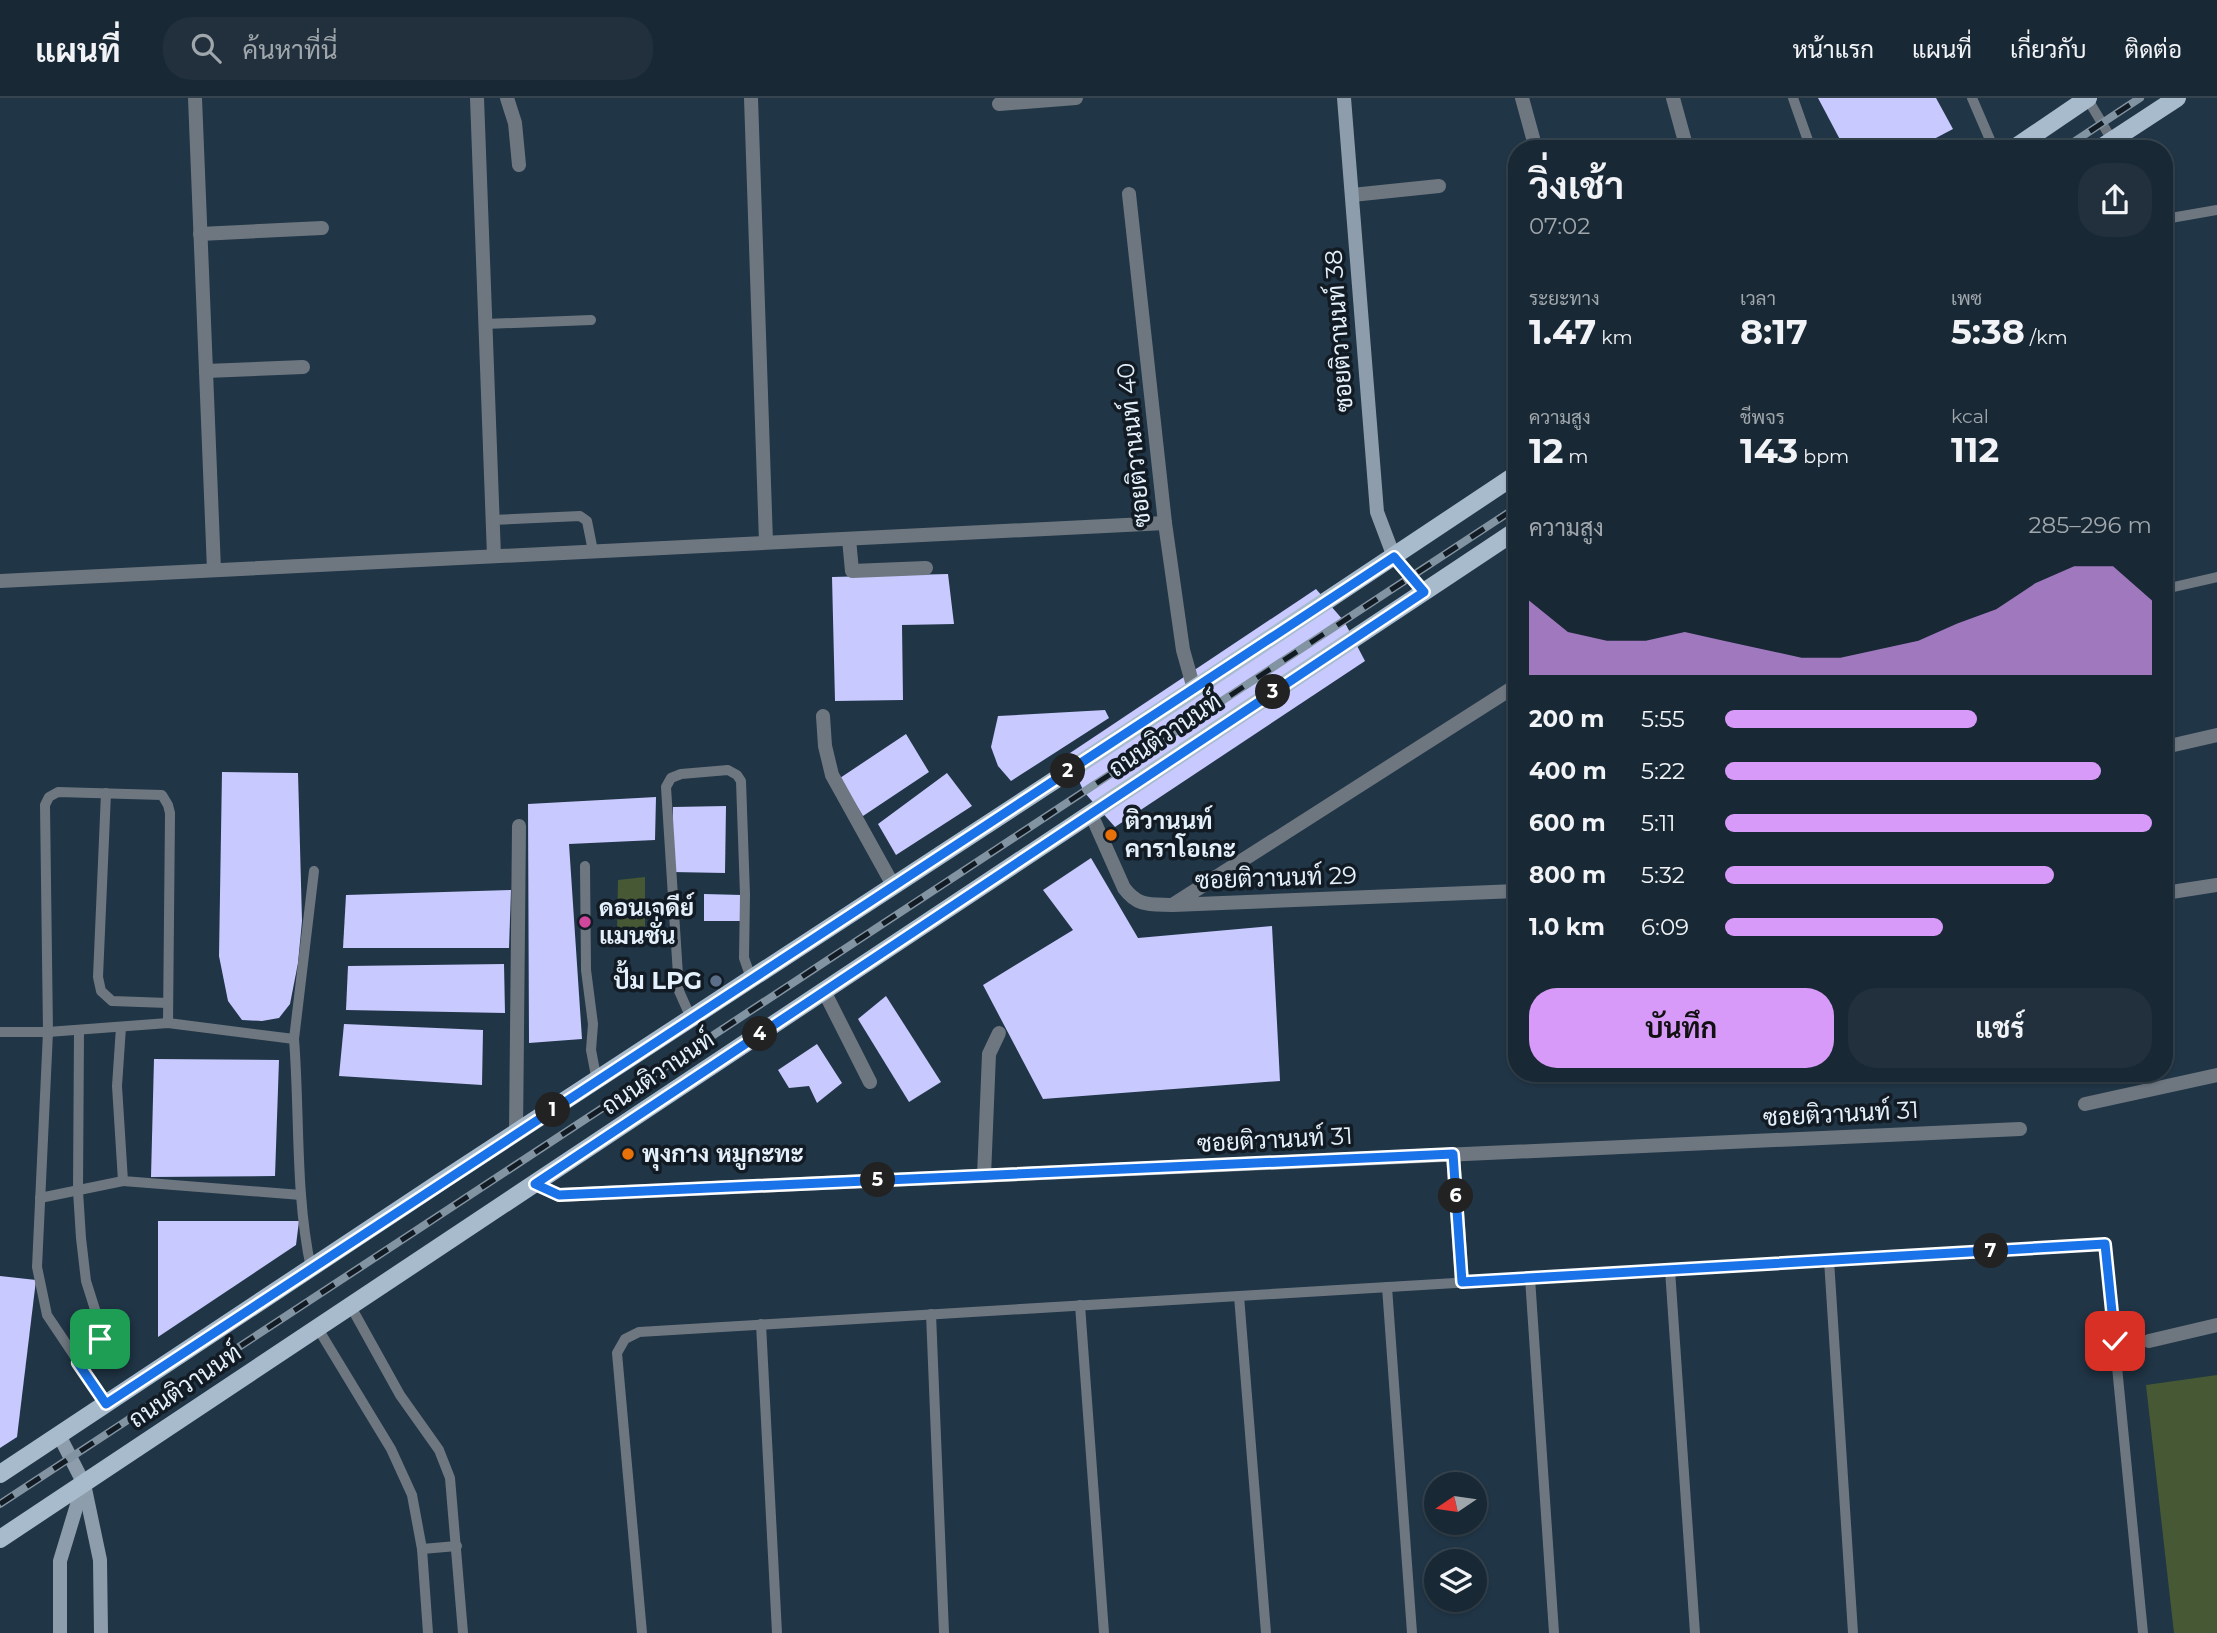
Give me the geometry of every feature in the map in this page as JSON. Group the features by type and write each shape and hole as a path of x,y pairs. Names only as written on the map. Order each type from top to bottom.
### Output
{"main road":[{"path":"2026,140 2087,98"},
{"path":"2117,140 2177,98"},
{"name":"ถนนติวานนท์","path":"0,1474 1508,480"},
{"name":"ถนนติวานนท์","path":"0,1539 1508,536"}],"street":[{"path":"195,98 214,570"},
{"path":"477,98 494,556"},
{"path":"507,98 515,123 519,165"},
{"path":"751,98 766,542"},
{"path":"999,104 1076,98"},
{"name":"ซอยติวานนท์ 38","path":"1344,98 1377,512 1394,557 1424,592"},
{"path":"1522,98 1534,140"},
{"path":"1673,98 1685,140"},
{"path":"1352,195 1439,186"},
{"name":"ซอยติวานนท์ 40","path":"1129,194 1165,523 1183,650 1194,689"},
{"path":"200,234 323,228"},
{"path":"206,371 303,367"},
{"path":"0,581 1165,523"},
{"path":"849,538 852,571 926,568"},
{"path":"1173,905 1508,691"},
{"path":"822,716 832,775 893,885"},
{"path":"2173,745 2217,735"},
{"name":"ซอยติวานนท์ 29","path":"1091,814 1124,888 1141,904 1173,905 1508,891"},
{"path":"516,1134 519,826"},
{"path":"2173,892 2217,885"},
{"path":"824,991 870,1082"},
{"path":"984,1176 989,1054 999,1033"},
{"path":"2085,1104 2217,1074"},
{"name":"ซอยติวานนท์ 31","path":"535,1184 559,1195 2020,1129"},
{"path":"1453,1154 1462,1282"},
{"path":"2149,1341 2217,1325"},
{"path":"59,1435 84,1484 100,1560 101,1633"},
{"path":"60,1633 60,1560 84,1484"}],"lane":[{"path":"1793,98 1808,140"},
{"path":"1972,98 1990,140"},
{"path":"2087,98 2105,140"},
{"path":"2173,218 2217,210"},
{"path":"485,324 591,320"},
{"path":"492,520 580,516 587,521 593,551"},
{"path":"2173,587 2217,577"},
{"path":"691,1018 679,991 666,787 671,778 681,774 728,770 741,781 744,958 751,978"},
{"path":"106,1404 47,1315 37,1267 48,1032 45,805 49,797 58,792 162,795 168,804 168,1023"},
{"path":"106,793 98,977 101,991 112,1001 168,1003"},
{"path":"585,866 586,970 593,1024 591,1049 597,1081"},
{"path":"311,1268 305,1243 294,1039 314,871"},
{"path":"0,1032 48,1032 168,1023 294,1039"},
{"path":"121,1027 117,1086 123,1181"},
{"path":"78,1363 100,1339 98,1319 86,1281 78,1191 79,1030"},
{"path":"40,1198 123,1181 302,1195"},
{"path":"642,1633 617,1353 625,1339 639,1332 2105,1244 2144,1633"},
{"path":"1829,1260 1853,1633"},
{"path":"1670,1270 1695,1633"},
{"path":"1530,1278 1554,1633"},
{"path":"1387,1287 1412,1633"},
{"path":"1239,1296 1266,1633"},
{"path":"349,1305 400,1395 439,1450 450,1478 463,1633"},
{"path":"1080,1305 1104,1633"},
{"path":"931,1314 944,1633"},
{"path":"761,1324 777,1633"},
{"path":"317,1327 391,1449 412,1494 422,1549 428,1633"},
{"path":"422,1549 457,1546"}],"green space":[{"path":"645,877 645,931 617,931 618,880"},
{"path":"2217,1375 2217,1633 2174,1633 2146,1385"}],"building":[{"path":"1818,98 1936,98 1953,129 1932,140 1840,140"},
{"path":"948,574 954,624 902,625 903,700 835,701 832,577"},
{"path":"1316,589 1344,621 1365,661 1115,827 1084,792 1067,755"},
{"path":"1105,710 1109,718 1011,781 998,766 991,747 998,716"},
{"path":"906,734 929,772 863,816 840,778"},
{"path":"222,772 298,773 302,921 290,1004 279,1018 242,1020 228,1001 219,956"},
{"path":"947,773 972,806 896,855 878,824"},
{"name":"ดอนเจดีย์ แมนชั่น","path":"656,797 655,840 569,844 582,1039 529,1043 528,804"},
{"path":"726,806 725,873 672,872 673,807"},
{"path":"1091,858 1138,938 1272,926 1280,1081 1043,1099 983,985 1073,930 1043,890"},
{"path":"511,890 509,948 343,948 346,895"},
{"path":"704,894 742,895 743,921 704,921"},
{"path":"504,964 505,1013 346,1010 348,966"},
{"path":"886,996 941,1082 909,1102 858,1019"},
{"path":"344,1024 483,1030 482,1085 339,1076"},
{"path":"817,1044 842,1083 817,1103 809,1086 789,1088 778,1070"},
{"path":"154,1059 279,1060 275,1176 151,1177"},
{"path":"158,1221 299,1221 296,1245 158,1337"},
{"path":"0,1276 36,1280 17,1437 0,1448"}],"railway":[{"path":"2077,140 2140,98"},
{"path":"0,1504 1508,513"}],"place":[{"name":"ติวานนท์ คาราโอเกะ","path":"1111,835"},
{"name":"ดอนเจดีย์ แมนชั่น","path":"585,922"},
{"name":"ปั้ม LPG","path":"716,981"},
{"name":"พุงกาง หมูกะทะ","path":"628,1154"}],"route":[{"path":"100,1339 78,1363 106,1404 1394,557 1424,592 535,1184 559,1195 1453,1154 1462,1282 2105,1244 2115,1341"}]}
